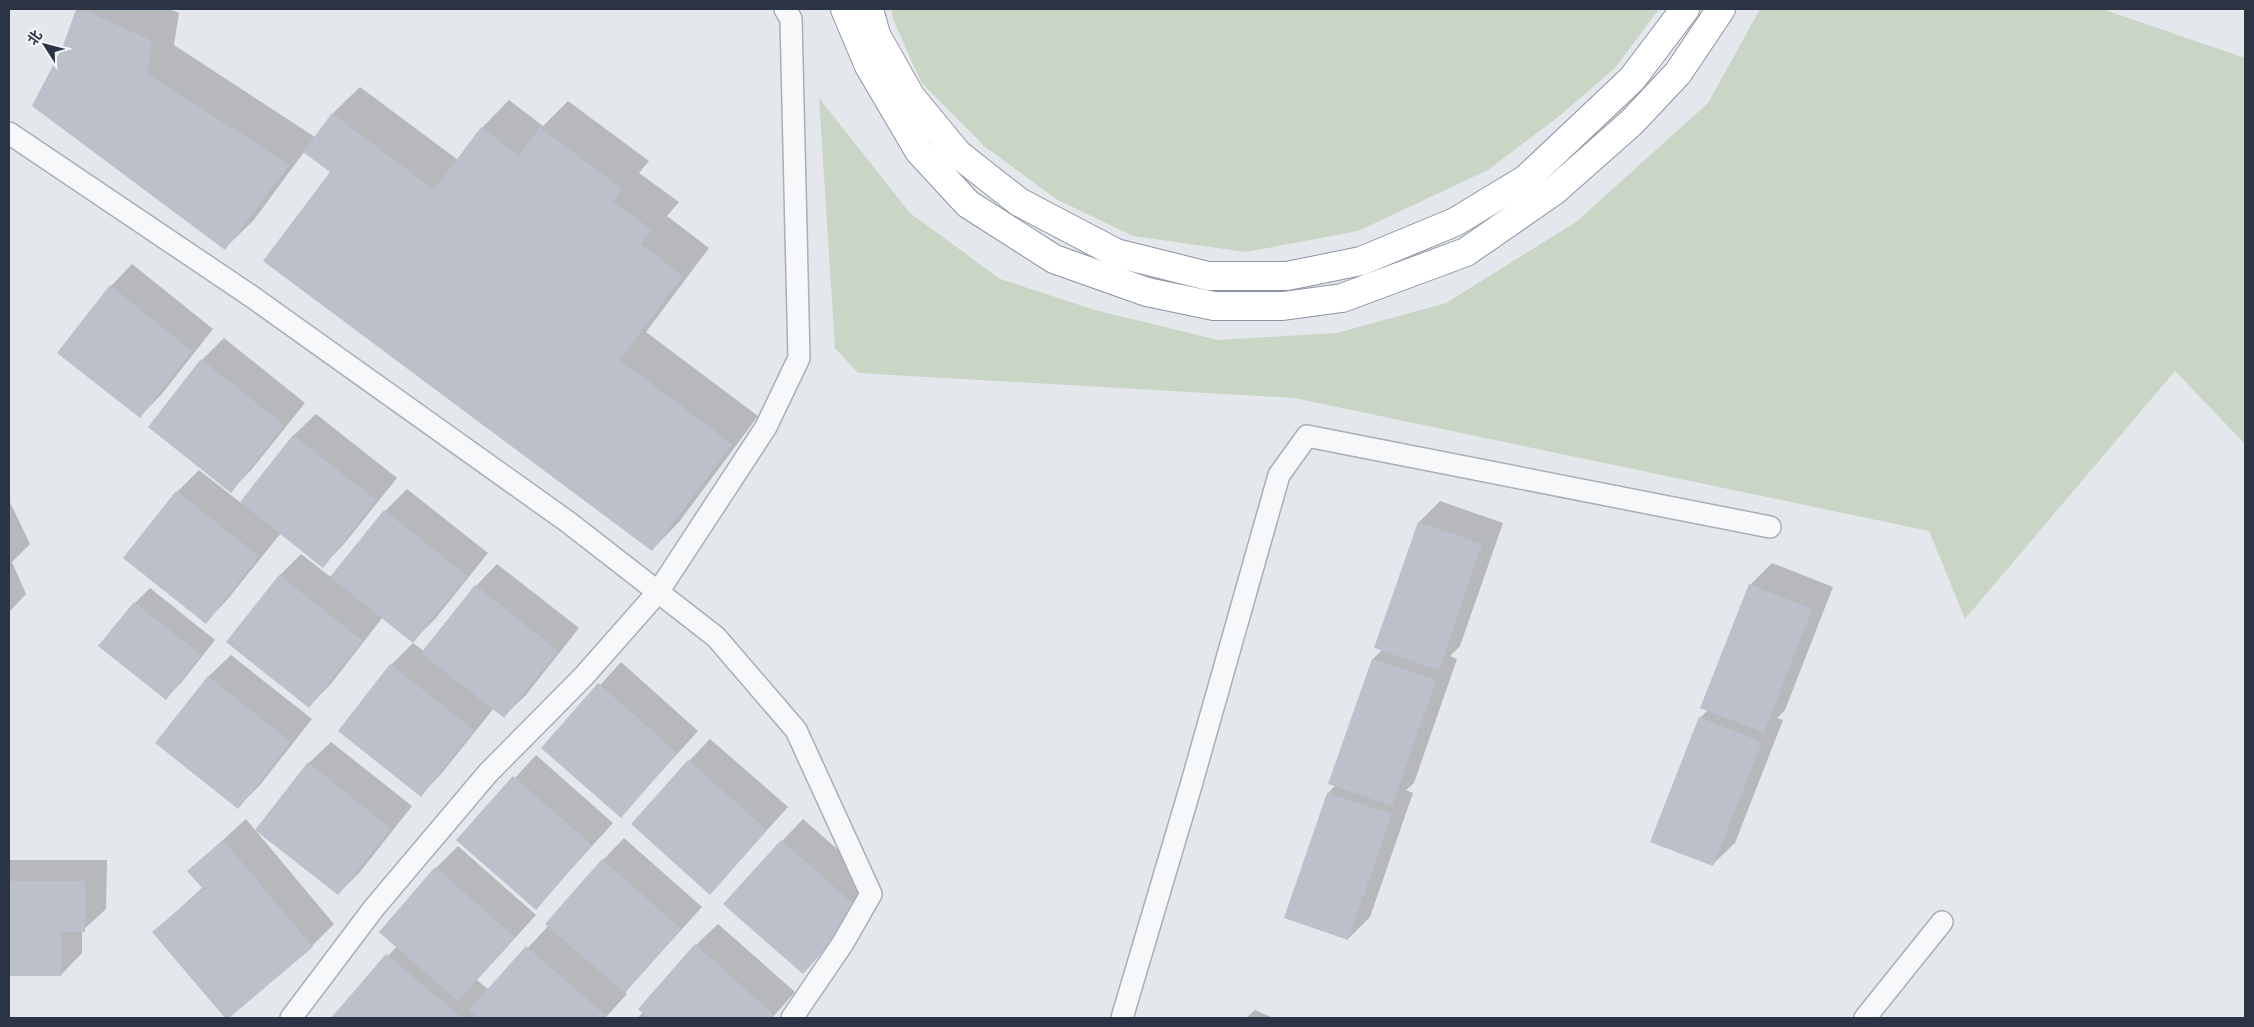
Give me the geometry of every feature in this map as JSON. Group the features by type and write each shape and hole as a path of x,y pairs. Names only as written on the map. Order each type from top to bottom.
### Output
{"highway":[{"path":"845,9 869,66 919,151 968,204 1054,258 1147,292 1214,306 1283,306 1342,298 1466,252 1554,191 1632,122 1678,73 1721,9"},
{"path":"869,9 876,34 911,97 958,154 1019,202 1116,253 1208,276 1287,276 1361,261 1455,222 1526,179 1632,79 1685,9"}],"lane":[{"path":"291,1018 374,908 488,773 584,676 658,592 766,427 799,358 791,19 785,9"},
{"path":"9,133 251,296 568,522 716,637 796,730 871,894 843,943 792,1018"},
{"path":"1122,1018 1190,789 1279,475 1307,436 1770,527"},
{"path":"1865,1018 1942,922"}],"green space":[{"path":"891,9 1659,9 1615,68 1557,118 1488,170 1358,231 1246,252 1133,236 1056,199 984,146 921,82 893,19"},
{"path":"1760,9 2102,9 2245,58 2245,444 2175,371 1965,619 1929,531 1294,398 858,373 835,348 819,98 910,213 1000,279 1095,310 1218,340 1337,333 1446,303 1576,222 1708,103"}],"building":[{"path":"76,9 82,9 152,41 147,73 289,165 225,250 32,106 63,46"},
{"path":"332,113 434,190 481,127 519,156 540,127 622,189 613,201 652,230 641,244 683,276 620,360 732,444 652,551 263,261 330,172 303,152"},
{"path":"110,285 192,351 140,418 57,353"},
{"path":"201,359 284,425 231,493 148,427"},
{"path":"293,435 376,500 323,568 240,502"},
{"path":"176,491 259,556 206,624 123,558"},
{"path":"384,510 467,576 413,643 330,577"},
{"path":"1418,522 1482,544 1439,670 1374,648"},
{"path":"279,575 362,640 309,708 226,642"},
{"path":"1749,584 1812,609 1764,733 1700,708"},
{"path":"475,585 558,651 504,718 421,653"},
{"path":"134,602 201,655 166,700 98,646"},
{"path":"1372,659 1436,680 1392,806 1328,784"},
{"path":"390,664 474,730 421,797 338,731"},
{"path":"208,676 291,742 238,809 155,743"},
{"path":"598,683 677,753 621,818 541,748"},
{"path":"1699,717 1762,742 1713,866 1650,842"},
{"path":"688,760 767,830 710,895 631,824"},
{"path":"308,762 391,829 338,895 255,830"},
{"path":"513,776 592,845 536,910 456,840"},
{"path":"1327,793 1392,814 1348,940 1284,918"},
{"path":"223,840 313,947 229,1018 225,1018 152,932 203,889 187,871"},
{"path":"781,840 860,910 803,974 723,904"},
{"path":"602,859 681,929 625,993 545,924"},
{"path":"435,867 515,937 458,1001 379,932"},
{"path":"9,881 85,881 85,932 61,932 61,976 9,976"},
{"path":"695,944 774,1015 771,1018 648,1018 638,1009"},
{"path":"526,946 606,1016 604,1018 478,1018 469,1010"},
{"path":"386,954 462,1018 331,1018"}]}
